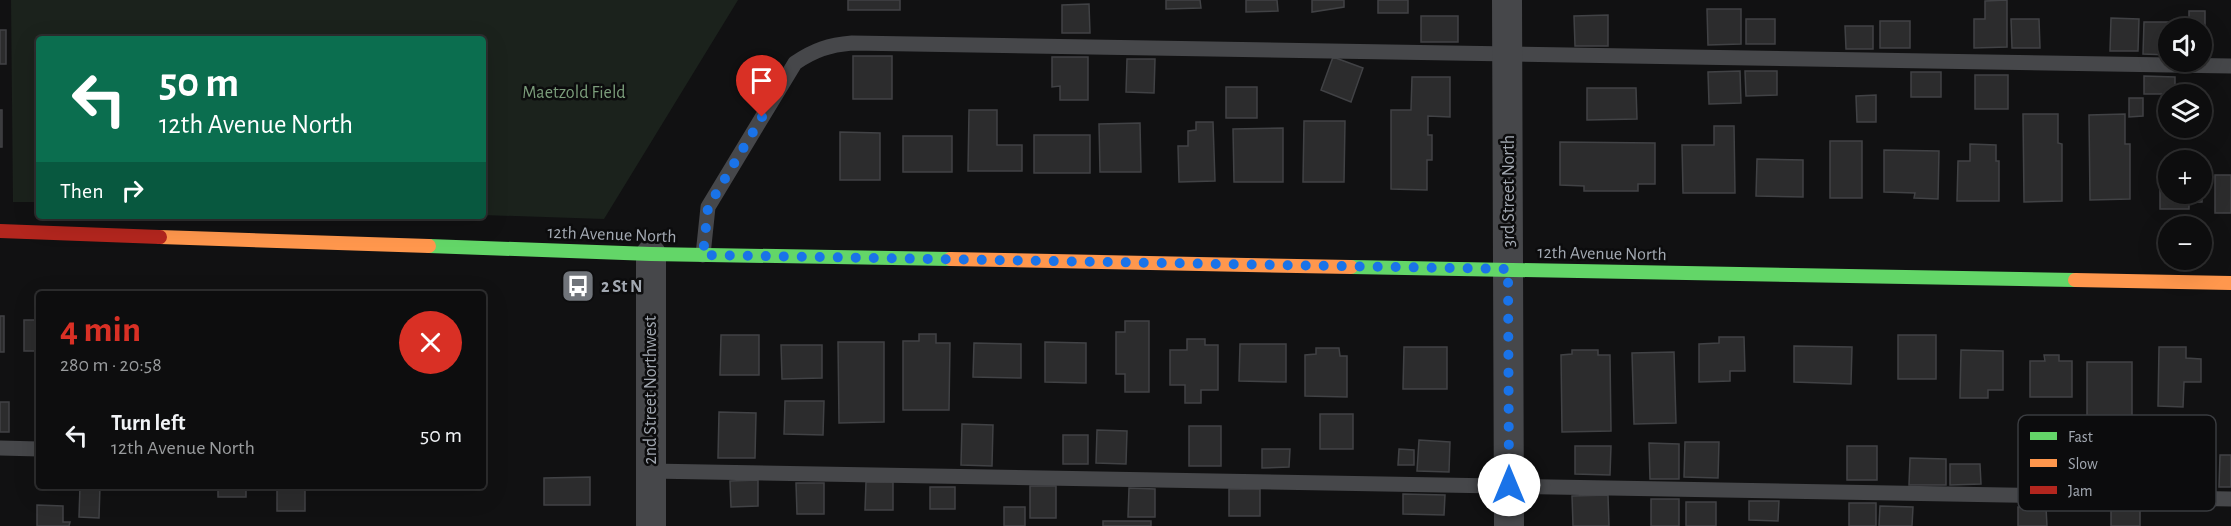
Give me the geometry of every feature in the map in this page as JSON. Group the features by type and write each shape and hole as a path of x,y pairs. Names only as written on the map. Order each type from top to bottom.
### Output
{"street":[{"name":"3rd Street North","path":"1507,0 1509,526"},
{"name":"12th Avenue North","path":"0,231 651,254 2231,283"},
{"name":"2nd Street Northwest","path":"651,254 651,526"}],"lane":[{"path":"703,255 708,207 783,82 795,63 813,51 831,45 852,43 2231,66"},
{"path":"0,448 36,449"},
{"path":"650,471 2018,495"},
{"path":"2216,499 2231,499"}],"green space":[{"name":"Maetzold Field","path":"11,0 738,0 604,219 486,215 486,36 36,36 36,202 13,202"}],"building":[{"path":"848,0 900,0 900,10 848,10"},
{"path":"1166,0 1200,0 1201,8 1166,9"},
{"path":"1246,0 1277,0 1278,11 1246,12"},
{"path":"1312,0 1344,0 1344,7 1312,12"},
{"path":"1378,0 1408,0 1408,13 1378,13"},
{"path":"2007,0 2007,47 1974,48 1974,19 1985,19 1985,1"},
{"path":"1089,4 1090,33 1062,33 1062,5"},
{"path":"1707,9 1741,9 1741,44 1708,45"},
{"path":"2189,11 2205,11 2205,18 2189,18"},
{"path":"1608,15 1608,46 1575,46 1574,16"},
{"path":"1421,16 1458,16 1458,42 1421,42"},
{"path":"2111,18 2139,19 2138,51 2110,51"},
{"path":"1746,19 1775,19 1775,44 1746,44"},
{"path":"2011,19 2039,19 2040,48 2012,48"},
{"path":"1880,21 1910,21 1910,48 1880,48"},
{"path":"2144,22 2158,22 2158,55 2143,54"},
{"path":"1845,26 1873,26 1873,49 1846,49"},
{"path":"0,30 6,30 6,64 0,64"},
{"path":"853,56 892,56 892,99 853,99"},
{"path":"1052,57 1088,57 1088,100 1060,100 1060,86 1052,87"},
{"path":"1333,57 1363,68 1351,102 1321,90"},
{"path":"1127,59 1155,59 1154,93 1126,92"},
{"path":"1740,71 1741,103 1709,104 1708,72"},
{"path":"1745,71 1777,71 1777,95 1746,96"},
{"path":"1911,72 1941,72 1941,97 1911,97"},
{"path":"1975,75 2008,75 2008,109 1975,109"},
{"path":"2144,76 2175,77 2175,84 2158,84 2158,94 2144,94"},
{"path":"1412,77 1450,77 1450,117 1428,116 1428,135 1432,135 1432,160 1427,160 1427,190 1391,189 1391,110 1411,110"},
{"path":"1226,87 1257,87 1257,118 1226,118"},
{"path":"1587,88 1636,88 1637,119 1587,120"},
{"path":"1876,95 1876,122 1857,122 1856,96"},
{"path":"2129,98 2143,98 2143,116 2129,117"},
{"path":"0,110 2,110 2,147 0,147"},
{"path":"969,110 997,110 997,145 1022,145 1022,171 968,171"},
{"path":"2023,114 2058,114 2058,143 2062,144 2062,201 2024,202"},
{"path":"2125,114 2125,144 2130,144 2130,199 2090,200 2089,115"},
{"path":"1304,121 1345,121 1344,182 1303,182"},
{"path":"1196,122 1213,122 1215,181 1179,182 1178,146 1188,146 1188,131 1196,130"},
{"path":"1140,123 1141,172 1100,172 1099,124"},
{"path":"1714,126 1734,126 1735,193 1683,193 1682,145 1714,145"},
{"path":"1283,128 1283,182 1234,182 1233,129"},
{"path":"840,132 880,133 880,180 840,180"},
{"path":"1034,135 1090,135 1090,173 1034,173"},
{"path":"903,136 952,136 952,172 903,172"},
{"path":"1830,141 1862,141 1862,198 1830,198"},
{"path":"1560,142 1655,143 1655,184 1638,184 1638,191 1584,191 1584,186 1560,185"},
{"path":"1970,144 1996,145 1996,161 1999,161 1999,201 1957,201 1958,161 1970,161"},
{"path":"1884,150 1939,151 1938,199 1914,198 1915,193 1884,192"},
{"path":"1757,159 1803,160 1803,197 1756,196"},
{"path":"2215,175 2231,175 2231,213 2215,213"},
{"path":"2160,204 2189,204 2189,209 2160,209"},
{"path":"0,316 4,316 4,352 0,352"},
{"path":"24,320 36,320 36,351 24,351"},
{"path":"1125,321 1149,321 1149,392 1125,392 1125,374 1116,374 1116,332 1125,332"},
{"path":"919,334 936,334 936,343 950,343 949,410 903,410 903,341 919,341"},
{"path":"721,335 759,335 759,375 720,375"},
{"path":"1898,335 1936,335 1936,379 1898,379"},
{"path":"1719,337 1744,337 1745,371 1730,371 1730,381 1699,382 1699,344 1719,343"},
{"path":"1187,339 1205,339 1205,345 1218,345 1218,390 1201,390 1201,403 1185,403 1185,385 1170,385 1170,350 1187,350"},
{"path":"838,342 884,342 884,422 839,423"},
{"path":"1045,342 1086,343 1086,383 1045,382"},
{"path":"974,343 1021,344 1021,378 973,377"},
{"path":"1240,344 1286,344 1286,382 1239,381"},
{"path":"781,345 822,345 822,378 782,379"},
{"path":"1794,346 1852,347 1851,384 1794,382"},
{"path":"1404,347 1447,347 1447,389 1403,389"},
{"path":"2159,347 2186,347 2186,358 2201,359 2201,382 2184,382 2183,407 2158,406"},
{"path":"1316,348 1339,348 1340,356 1347,356 1347,397 1305,396 1305,355 1316,354"},
{"path":"1572,350 1598,350 1598,355 1610,355 1611,431 1562,432 1561,355 1572,354"},
{"path":"1961,350 2003,351 2003,390 1988,390 1988,398 1960,398"},
{"path":"1674,352 1676,423 1634,424 1632,353"},
{"path":"2044,355 2059,355 2059,361 2072,361 2072,397 2030,397 2030,361 2045,361"},
{"path":"2087,362 2132,362 2132,415 2087,415"},
{"path":"785,401 824,401 823,435 784,434"},
{"path":"0,402 9,402 9,432 0,432"},
{"path":"719,412 756,413 755,458 718,458"},
{"path":"1320,414 1353,414 1353,449 1320,449"},
{"path":"962,424 993,425 992,466 961,465"},
{"path":"1189,426 1221,426 1221,466 1189,466"},
{"path":"1097,430 1127,431 1126,464 1096,463"},
{"path":"1063,435 1088,435 1088,464 1063,464"},
{"path":"1419,440 1450,442 1449,472 1417,471"},
{"path":"1685,442 1719,442 1718,478 1684,477"},
{"path":"1649,443 1679,444 1679,479 1650,479"},
{"path":"1575,446 1611,446 1610,475 1575,474"},
{"path":"1847,446 1877,446 1877,480 1847,480"},
{"path":"1262,449 1290,449 1289,467 1262,468"},
{"path":"1399,449 1414,450 1414,465 1398,465"},
{"path":"2220,455 2231,455 2231,487 2219,487"},
{"path":"1910,458 1946,459 1946,485 1909,485"},
{"path":"1950,464 1980,464 1981,484 1950,485"},
{"path":"590,477 590,505 544,505 544,478"},
{"path":"758,480 758,506 731,507 730,481"},
{"path":"866,482 893,482 893,510 865,510"},
{"path":"796,483 824,483 824,514 797,514"},
{"path":"1030,486 1056,486 1056,518 1030,518"},
{"path":"930,487 955,487 955,509 930,509"},
{"path":"1129,488 1155,489 1155,517 1128,517"},
{"path":"80,489 100,489 99,518 79,517"},
{"path":"218,489 246,489 246,497 218,497"},
{"path":"277,489 305,489 305,511 277,511"},
{"path":"1229,489 1260,489 1260,516 1229,516"},
{"path":"1403,494 1445,495 1444,515 1403,514"},
{"path":"1608,495 1609,526 1573,526 1572,496"},
{"path":"1651,499 1679,499 1679,526 1651,526"},
{"path":"1749,501 1779,501 1778,521 1749,520"},
{"path":"1686,502 1716,502 1716,526 1686,526"},
{"path":"1849,503 1876,503 1876,526 1849,526"},
{"path":"37,505 63,506 63,522 70,522 69,526 37,526"},
{"path":"1880,506 1913,507 1912,526 1879,526"},
{"path":"1004,507 1025,507 1025,526 1004,526"},
{"path":"2018,511 2046,511 2047,526 2018,526"},
{"path":"2111,511 2140,511 2140,526 2111,526"},
{"path":"1103,521 1151,521 1151,526 1103,526"}],"traffic: fast":[{"path":"429,246 651,254 950,259"},
{"path":"1351,267 2075,280"}],"traffic: slow":[{"path":"160,237 429,246"},
{"path":"950,259 1351,267"},
{"path":"2075,280 2231,283"}],"traffic: jam":[{"path":"0,231 160,237"}],"place":[{"name":"2 St N","path":"578,286"}],"route":[{"path":"762,117 708,207 703,255 1508,269 1509,485"}]}
